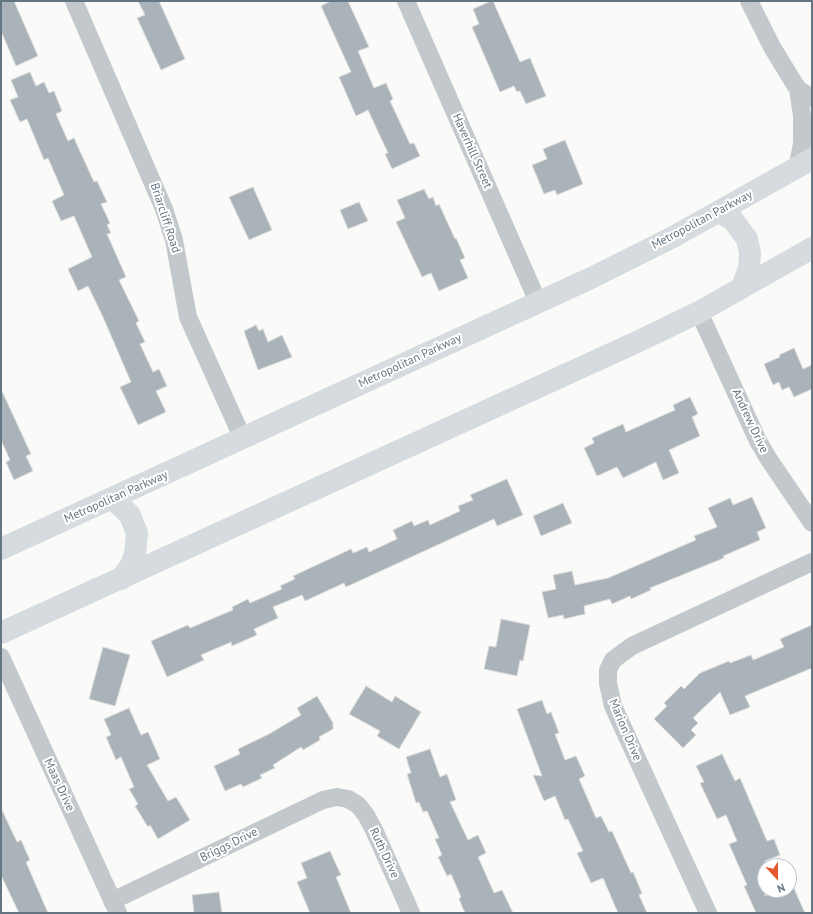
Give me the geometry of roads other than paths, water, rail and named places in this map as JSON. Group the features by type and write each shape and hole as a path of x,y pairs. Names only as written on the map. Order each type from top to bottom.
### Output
{"main road":[{"name":"Metropolitan Parkway","path":"1,549 113,499 603,272 719,212 804,164"},
{"path":"719,212 733,220 747,239 750,253 749,268 742,287"},
{"path":"1,634 586,367 699,312 812,248"},
{"path":"113,499 130,515 137,533 135,554 131,565 121,579"}],"street":[{"name":"Briarcliff Road","path":"74,1 164,209 174,240 188,317 243,439"},
{"name":"Haverhill Street","path":"406,1 538,302"},
{"path":"749,1 772,47 805,94 802,116 804,164"},
{"name":"Andrew Drive","path":"699,312 758,441 812,523"},
{"name":"Marion Drive","path":"708,913 613,706 608,682 608,670 613,660 632,646 812,562"},
{"name":"Maas Drive","path":"1,657 115,907"},
{"name":"Briggs Drive","path":"115,907 323,800 337,797 348,798"},
{"name":"Ruth Drive","path":"348,798 358,805 374,830 411,913"}]}
